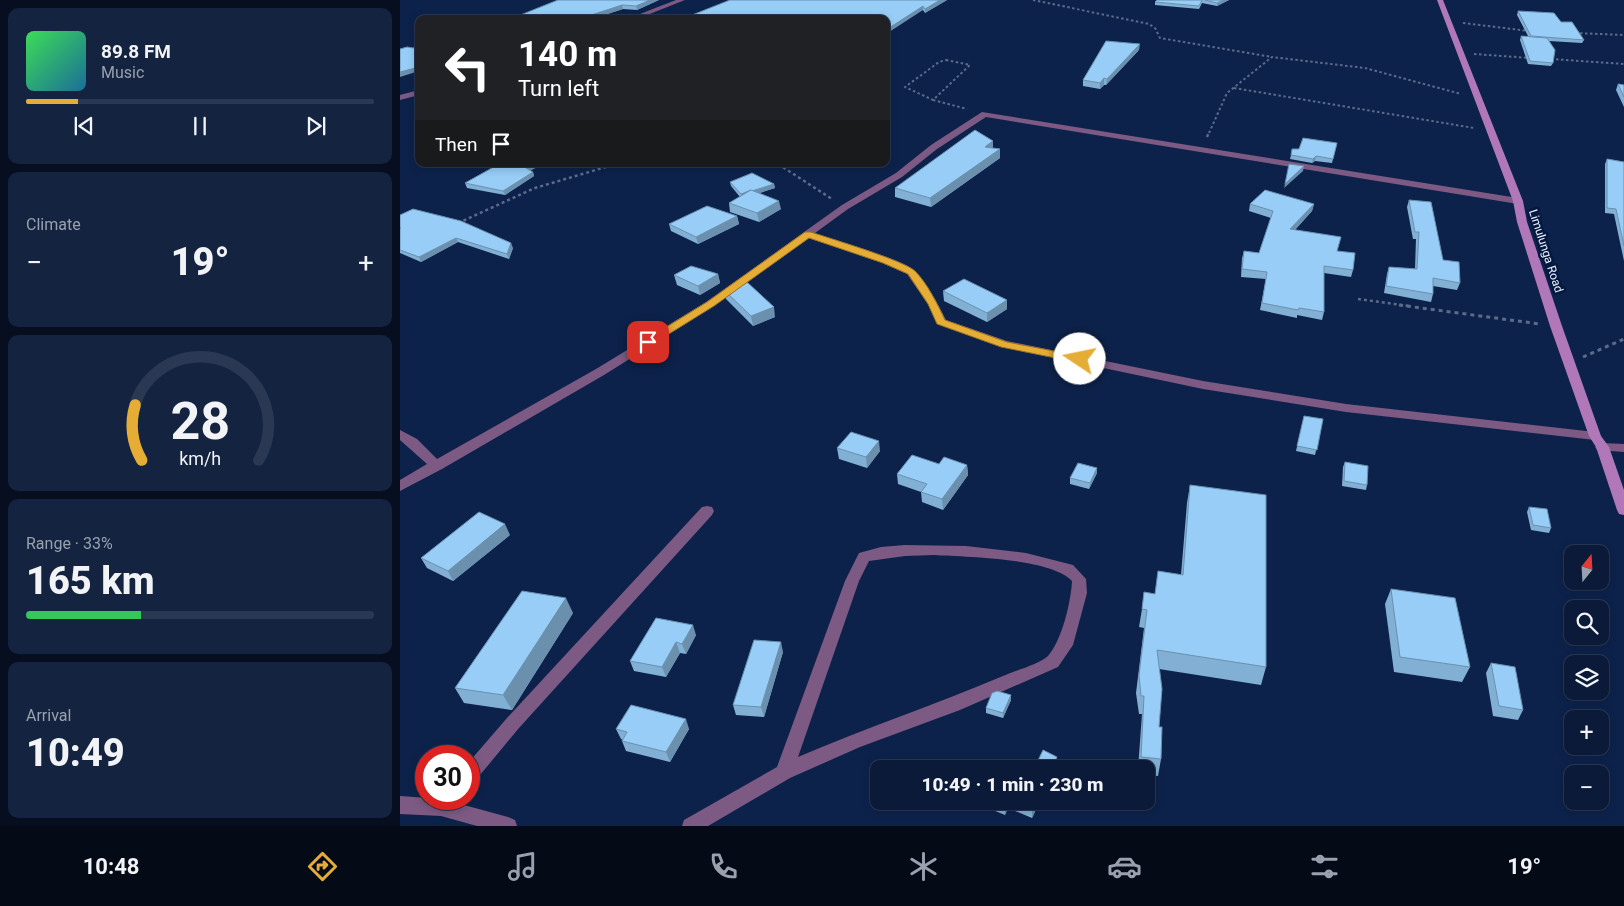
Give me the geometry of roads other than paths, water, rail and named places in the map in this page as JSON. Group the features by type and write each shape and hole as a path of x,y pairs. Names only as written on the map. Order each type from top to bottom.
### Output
{"main road":[{"name":"Limulunga Road","path":"1440,0 1489,131 1518,201 1522,222 1556,326 1624,510"}],"street":[{"path":"641,15 682,0"},
{"path":"400,98 415,93"},
{"path":"400,486 600,372 710,304 845,208 899,175 934,147 985,114 1518,201"},
{"path":"808,234 879,258 911,272 933,304 941,322 1004,344 1203,384 1346,408 1598,441 1624,448"},
{"path":"400,434 412,442 437,466"},
{"path":"480,762 513,723 707,511"},
{"path":"690,826 784,772 854,741 954,705 1052,662 1065,645 1079,593 1079,579 1069,570 1050,564 980,553 919,550 885,551 864,557 852,582 784,772"},
{"path":"400,805 415,804"},
{"path":"464,810 508,826"}]}
